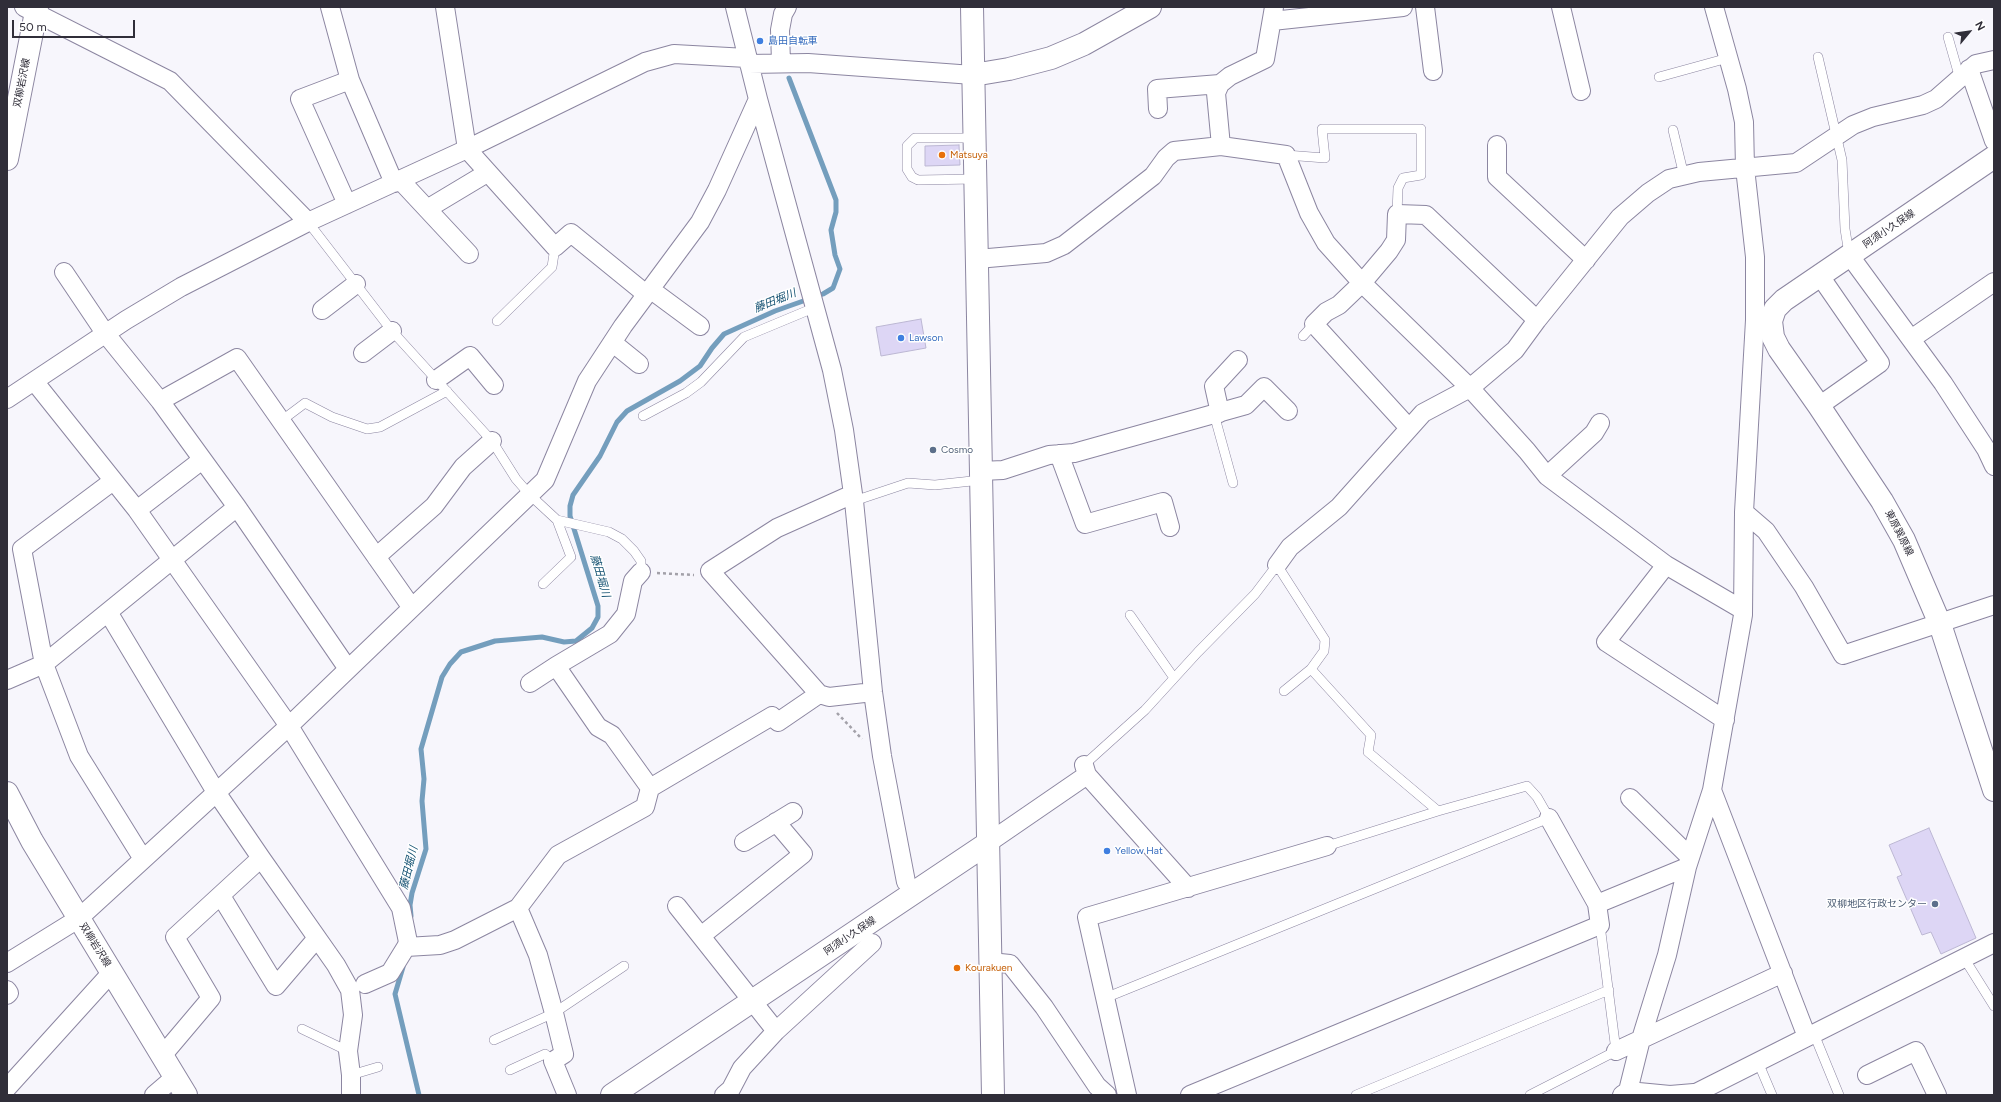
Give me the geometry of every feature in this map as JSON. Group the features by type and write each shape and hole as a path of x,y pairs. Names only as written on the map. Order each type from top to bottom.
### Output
{"street":[{"path":"330,7 350,80 397,181 427,209 469,254"},
{"path":"444,7 467,149 487,173 556,247 571,233 648,292 700,326"},
{"path":"735,7 758,99 832,370 844,430 853,497 873,692 882,756 906,882"},
{"path":"781,62 780,30 783,14 787,7"},
{"path":"972,7 993,1095"},
{"path":"7,398 105,334 181,287 308,222 467,149 645,62 674,54 748,61 808,63 973,75 1009,69 1051,58 1084,44 1150,7"},
{"path":"1221,146 1216,93 1220,84 1230,76 1265,59 1273,14 1403,7"},
{"path":"1425,7 1433,71"},
{"path":"1561,7 1581,91"},
{"path":"1714,7 1744,122 1745,168 1755,257 1755,320 1744,512 1743,610 1712,790 1689,862 1667,956 1625,1093 1670,1095 1693,1094 1994,943"},
{"path":"32,9 170,81 308,222"},
{"name":"双柳岩沢線","path":"7,159 32,9"},
{"path":"1277,565 1290,547 1339,507 1423,413 1470,388 1515,350 1537,320 1620,217 1648,193 1669,180 1699,172 1796,163 1853,125 1873,117 1923,105 1936,99 1976,64 1994,60"},
{"path":"1965,74 1994,141"},
{"path":"347,204 300,99 350,80"},
{"path":"1158,109 1157,89 1220,84"},
{"path":"7,964 78,919 289,726 545,480 587,381 623,326 700,222 717,190 758,99"},
{"path":"1497,145 1497,177 1586,260"},
{"path":"976,259 1046,253 1064,245 1153,176 1166,158 1174,151 1221,146 1286,155 1309,213 1326,243 1362,282 1470,388 1527,451 1547,476 1666,565 1743,610"},
{"name":"阿須小久保線","path":"1784,300 1994,157"},
{"path":"427,209 487,173"},
{"path":"1409,428 1308,330 1326,312 1339,305 1362,282 1396,240 1397,214 1426,215 1537,320"},
{"path":"1850,256 1943,383 1986,449 1994,466"},
{"path":"64,272 105,334 160,401 237,507 348,669"},
{"path":"1819,406 1880,363 1820,276"},
{"path":"1911,339 1994,282"},
{"path":"322,310 356,284"},
{"name":"東原巽原線","path":"1784,300 1775,309 1771,321 1773,337 1779,350 1819,406 1889,514 1906,546 1940,624 1994,790"},
{"path":"363,354 392,331"},
{"path":"613,343 639,364"},
{"path":"442,386 470,356 494,385"},
{"path":"160,401 237,358 412,608"},
{"path":"1217,414 1214,386 1238,360"},
{"path":"34,381 137,510 173,559 289,726 401,908 408,942 412,947"},
{"path":"981,476 1049,454 1074,454 1246,406 1264,387 1288,411"},
{"path":"1547,476 1594,433 1600,423"},
{"path":"376,557 434,506 463,467 492,441"},
{"path":"1059,454 1085,524 1163,502 1170,527"},
{"path":"137,510 202,460"},
{"path":"113,481 22,549 44,664 79,756 143,859"},
{"path":"853,497 777,528 710,571 819,694 829,697 873,692"},
{"path":"7,680 44,664 237,507"},
{"path":"1744,512 1766,531 1804,587 1843,655 1994,605"},
{"path":"1666,565 1606,642 1724,720"},
{"path":"530,683 610,634 626,614 633,581 641,572"},
{"path":"108,612 216,792 260,858 336,965 350,990 353,1015 348,1050 351,1075 351,1095"},
{"path":"556,666 598,727 612,735 650,788"},
{"path":"365,984 390,973 412,947 440,945 455,940 518,908 558,855 645,807 650,788 772,716 778,722 819,694"},
{"path":"1085,770 1188,888"},
{"name":"阿須小久保線","path":"612,1095 988,843 1085,770"},
{"path":"1712,790 1810,1036"},
{"name":"双柳岩沢線","path":"7,793 32,841 78,919 112,972 180,1086"},
{"path":"1630,798 1689,862"},
{"path":"744,842 793,812"},
{"path":"1190,1095 1600,925 1597,904 1550,818"},
{"path":"701,936 803,854 776,822"},
{"path":"1127,1095 1087,917 1327,846"},
{"path":"162,1056 211,998 175,937 221,896 260,858"},
{"path":"1597,904 1689,862"},
{"path":"221,896 276,986 317,938"},
{"path":"677,906 776,1031"},
{"path":"518,908 538,955 554,1013 564,1054 553,1061 567,1095"},
{"path":"724,1095 731,1089 742,1068 776,1031 872,943"},
{"path":"990,962 1010,964 1044,1006 1097,1086 1107,1095"},
{"path":"7,1088 112,972"},
{"path":"1616,1051 1784,973"},
{"path":"7,990 9,993 7,995"},
{"path":"1866,1075 1916,1051 1937,1095"},
{"path":"154,1095 180,1086"}],"lane":[{"path":"1948,38 1965,74"},
{"path":"1818,57 1842,160 1845,229 1850,256"},
{"path":"1659,77 1728,58"},
{"path":"1286,155 1326,158 1322,129 1421,129 1422,175 1403,178 1398,188 1397,214"},
{"path":"1673,130 1684,176"},
{"path":"974,138 915,138 907,146 907,169 912,177 918,180 975,179"},
{"path":"308,222 392,331 492,441 516,479 530,495 557,520 571,557 542,584"},
{"path":"497,321 552,267 556,247"},
{"path":"643,416 686,393 701,382 744,337 814,301"},
{"path":"281,421 305,403 332,417 367,429 380,427 442,386"},
{"path":"1217,414 1233,483"},
{"path":"853,497 908,483 935,485 981,476"},
{"path":"557,520 609,532 622,539 634,551 641,561 641,572"},
{"path":"1085,770 1145,710 1255,594 1277,565 1325,640 1324,651 1311,669 1284,691"},
{"path":"1130,614 1174,678"},
{"path":"1311,669 1371,735 1368,752 1438,811"},
{"path":"1105,998 1550,818 1538,797 1527,786 1438,811 1327,846"},
{"path":"1530,1095 1616,1051 1600,925"},
{"path":"1964,958 1994,1006"},
{"path":"494,1040 554,1013 624,966"},
{"path":"1356,1095 1609,990"},
{"path":"302,1029 348,1050"},
{"path":"1810,1036 1839,1095"},
{"path":"510,1070 545,1054 553,1061"},
{"path":"1758,1062 1772,1095"},
{"path":"351,1075 378,1067"}],"path":[{"path":"641,572 692,575 710,571"},
{"path":"819,694 866,743 882,756"}],"building":[{"name":"Matsuya","path":"959,145 960,165 925,166 925,146"},
{"name":"Lawson","path":"921,319 926,348 881,356 876,327"},
{"name":"双柳地区行政センター","path":"1929,828 1976,938 1941,954 1931,932 1922,935 1897,877 1902,875 1889,845"}],"waterway":[{"name":"藤田堀川","path":"411,916 410,905 412,893 426,849 422,801 424,779 421,749 442,677 450,664 461,652 495,641 542,637 564,642 576,641 592,628 598,617 598,606 570,516 570,506 573,495 600,456 617,422 627,411 680,381 700,366 724,334 775,311 823,294 833,288 840,269 835,255 831,230 836,212 836,200 789,78"},
{"name":"藤田堀川","path":"403,967 395,994 419,1095"}],"place":[{"name":"島田自転車","path":"760,41"},
{"name":"Matsuya","path":"942,155"},
{"name":"Lawson","path":"901,338"},
{"name":"Cosmo","path":"933,450"},
{"name":"Yellow Hat","path":"1107,851"},
{"name":"双柳地区行政センター","path":"1935,904"},
{"name":"Kourakuen","path":"957,968"}]}
